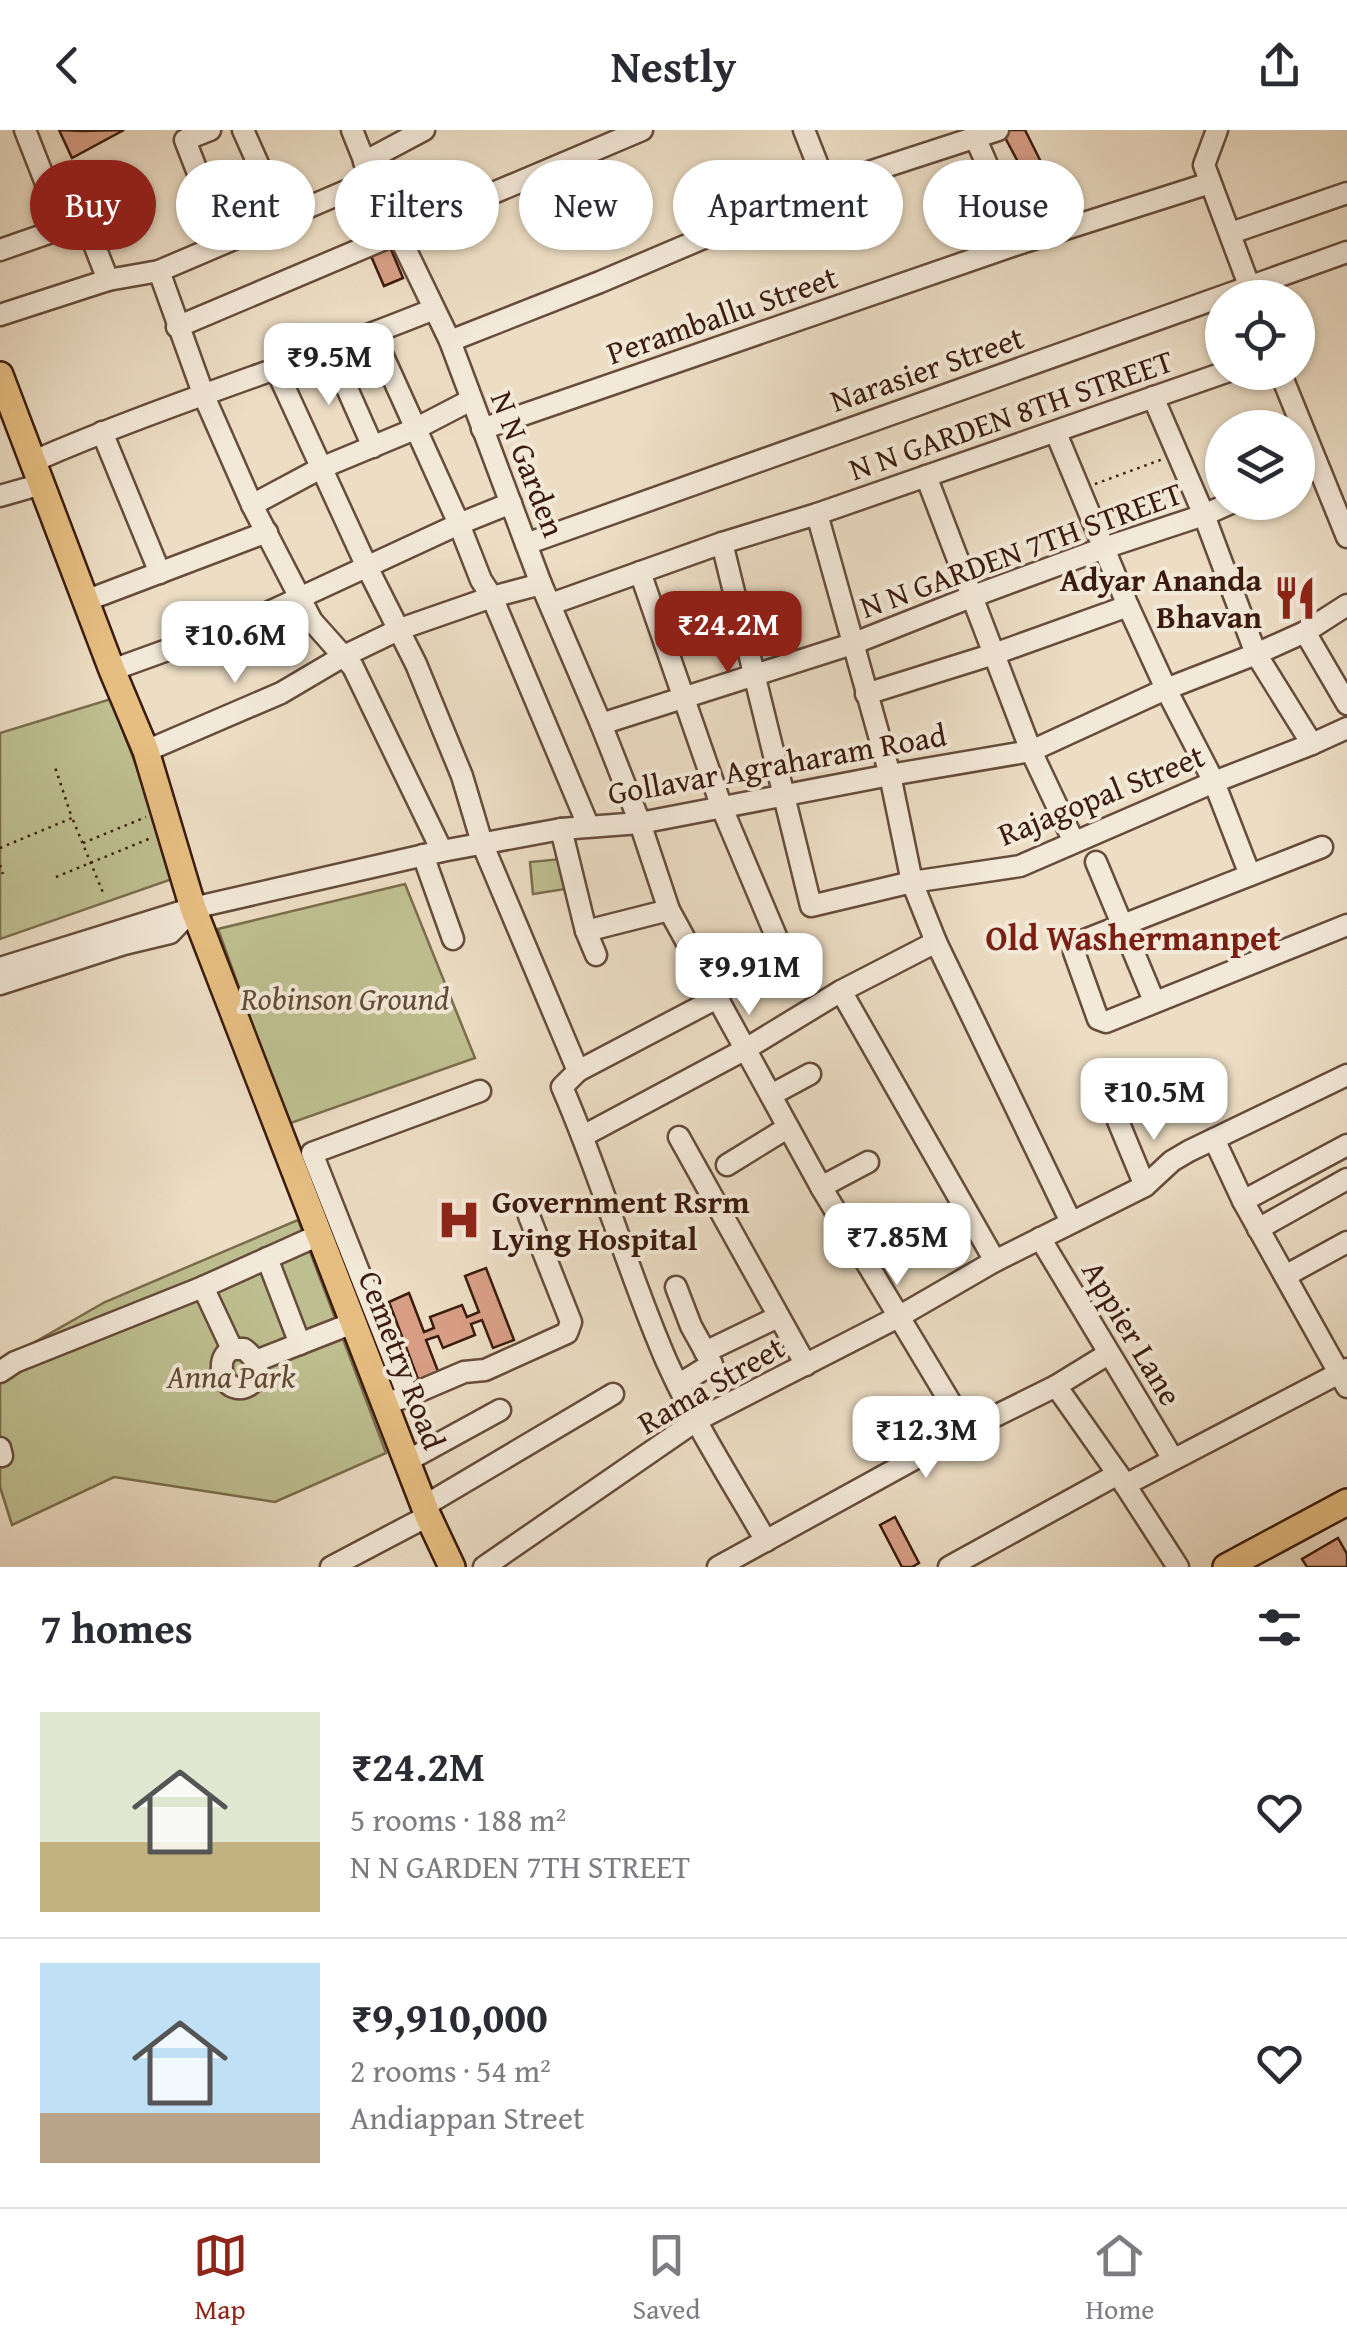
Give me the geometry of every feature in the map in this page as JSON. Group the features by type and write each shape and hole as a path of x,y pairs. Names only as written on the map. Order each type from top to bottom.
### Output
{"main road":[{"path":"0,375 10,427 38,472 112,670"},
{"name":"Cemetry Road","path":"112,670 146,752 194,908 300,1163 319,1235 353,1323 397,1400 407,1461 452,1567"},
{"path":"1226,1567 1347,1502"},
{"path":"1255,1567 1347,1518"}],"street":[{"path":"24,130 36,160"},
{"path":"206,131 184,140 211,206 267,184 242,130"},
{"name":"N N Garden","path":"352,130 364,160"},
{"path":"383,160 424,130"},
{"path":"499,191 642,130"},
{"path":"804,130 816,160"},
{"path":"903,161 998,130"},
{"path":"1217,130 1204,160 1248,280"},
{"path":"975,137 985,160"},
{"name":"Peramballu Street","path":"1084,223 1210,183"},
{"path":"0,315 108,280 159,271 335,187"},
{"path":"1230,232 1347,193"},
{"path":"0,250 30,240"},
{"path":"96,250 108,280"},
{"path":"178,327 360,250"},
{"name":"N N Garden","path":"406,250 450,341 541,584 640,823 669,910 821,1188 967,1430"},
{"path":"450,341 675,250"},
{"name":"Peramballu Street","path":"482,429 1000,250"},
{"name":"Narasier Street","path":"1280,280 1347,252"},
{"path":"159,271 204,396 252,505 312,621 353,666 432,853 452,939"},
{"path":"0,496 102,432 373,334 434,308"},
{"name":"Narasier Street","path":"526,544 1205,308"},
{"path":"373,334 481,580 492,597 588,825"},
{"path":"330,350 373,447"},
{"path":"276,370 400,629 462,776 482,843 578,1071"},
{"name":"N N GARDEN 8TH STREET","path":"551,604 1205,379"},
{"path":"1287,390 1347,537"},
{"path":"1153,397 1204,515 1256,654 1312,744"},
{"path":"252,505 321,468 415,429 471,400"},
{"path":"102,432 160,572"},
{"path":"1056,433 1128,606 1214,782 1250,875"},
{"path":"926,476 1031,751 1074,842"},
{"path":"112,670 256,618 511,503"},
{"path":"817,514 890,775 912,882 936,942 1071,1222"},
{"name":"N N GARDEN 7TH STREET","path":"601,724 852,644 1104,548 1204,515"},
{"path":"85,601 267,532"},
{"path":"722,543 784,796"},
{"path":"640,572 722,808 781,948 578,1071 562,1087 678,1385 766,1541"},
{"path":"146,752 281,693 400,629 541,584"},
{"name":"Gollavar Agraharam Road","path":"194,908 482,843 588,825 640,823 1031,751 1166,689 1305,632 1347,605"},
{"path":"866,694 1128,606"},
{"path":"1305,632 1347,704"},
{"name":"Rajagopal Street","path":"784,796 812,906 912,882 1020,866 1347,728"},
{"path":"561,829 586,932 596,955"},
{"path":"1322,846 1074,947 1098,1020 1106,1022 1347,925"},
{"path":"1096,862 1154,1001"},
{"path":"0,954 160,904 194,908"},
{"path":"0,968 194,908"},
{"path":"0,984 170,933 194,908"},
{"path":"586,932 669,910"},
{"path":"583,1136 936,942"},
{"path":"842,991 995,1261"},
{"path":"771,1095 810,1074"},
{"name":"Rama Street","path":"484,1567 697,1420 1145,1186 1172,1161 1347,1075"},
{"path":"480,1091 300,1163 397,1400 464,1372 485,1370 567,1333 571,1322 529,1216"},
{"path":"1118,1121 1145,1186"},
{"path":"726,1165 788,1128"},
{"path":"678,1137 806,1365"},
{"path":"948,1567 1344,1376 1258,1229 1214,1139"},
{"path":"1243,1201 1347,1145"},
{"path":"821,1188 868,1162"},
{"path":"1258,1229 1347,1180"},
{"path":"0,1372 14,1362 319,1235"},
{"name":"Appier Lane","path":"1040,1238 1173,1459"},
{"path":"1284,1276 1347,1242"},
{"path":"267,1258 300,1344"},
{"path":"203,1286 232,1349"},
{"path":"676,1287 712,1364 678,1385"},
{"path":"705,1352 778,1317"},
{"path":"256,1361 353,1323"},
{"path":"244,1348 256,1361 259,1374 254,1382 245,1388 228,1384 222,1372 225,1354 244,1348"},
{"path":"718,1567 967,1430 1056,1386 1108,1354"},
{"path":"1056,1386 1178,1567"},
{"path":"331,1567 613,1394"},
{"path":"407,1461 500,1410"}],"path":[{"path":"1079,490 1178,454"},
{"path":"54,764 104,894"},
{"path":"0,848 72,818"},
{"path":"82,843 166,821"},
{"path":"56,878 166,821"},
{"path":"0,865 3,874"}],"green space":[{"path":"111,699 178,877 0,939 0,733"},
{"path":"561,859 565,889 533,894 530,862"},
{"name":"Robinson Ground","path":"405,884 475,1058 288,1124 218,929"},
{"name":"Anna Park","path":"298,1220 386,1453 275,1502 114,1477 12,1525 0,1487 0,1362 105,1302"}],"building":[{"path":"59,130 81,131 124,130 72,158"},
{"path":"1025,130 1040,160 1017,160 1002,132"},
{"path":"391,250 403,278 384,286 371,256"},
{"path":"486,1268 514,1340 493,1348 482,1320 471,1324 475,1335 443,1348 438,1336 426,1340 441,1379 421,1387 389,1302 409,1293 424,1332 434,1328 430,1317 462,1305 467,1317 479,1312 465,1276"},
{"path":"895,1517 919,1563 912,1567 902,1567 880,1525"},
{"path":"1338,1538 1347,1554 1347,1567 1307,1567 1302,1559"}],"place":[{"name":"Adyar Ananda Bhavan","path":"1295,598"},
{"name":"Government Rsrm Lying Hospital","path":"459,1220"}],"district":[{"name":"Old Washermanpet","path":"1133,938"}]}
